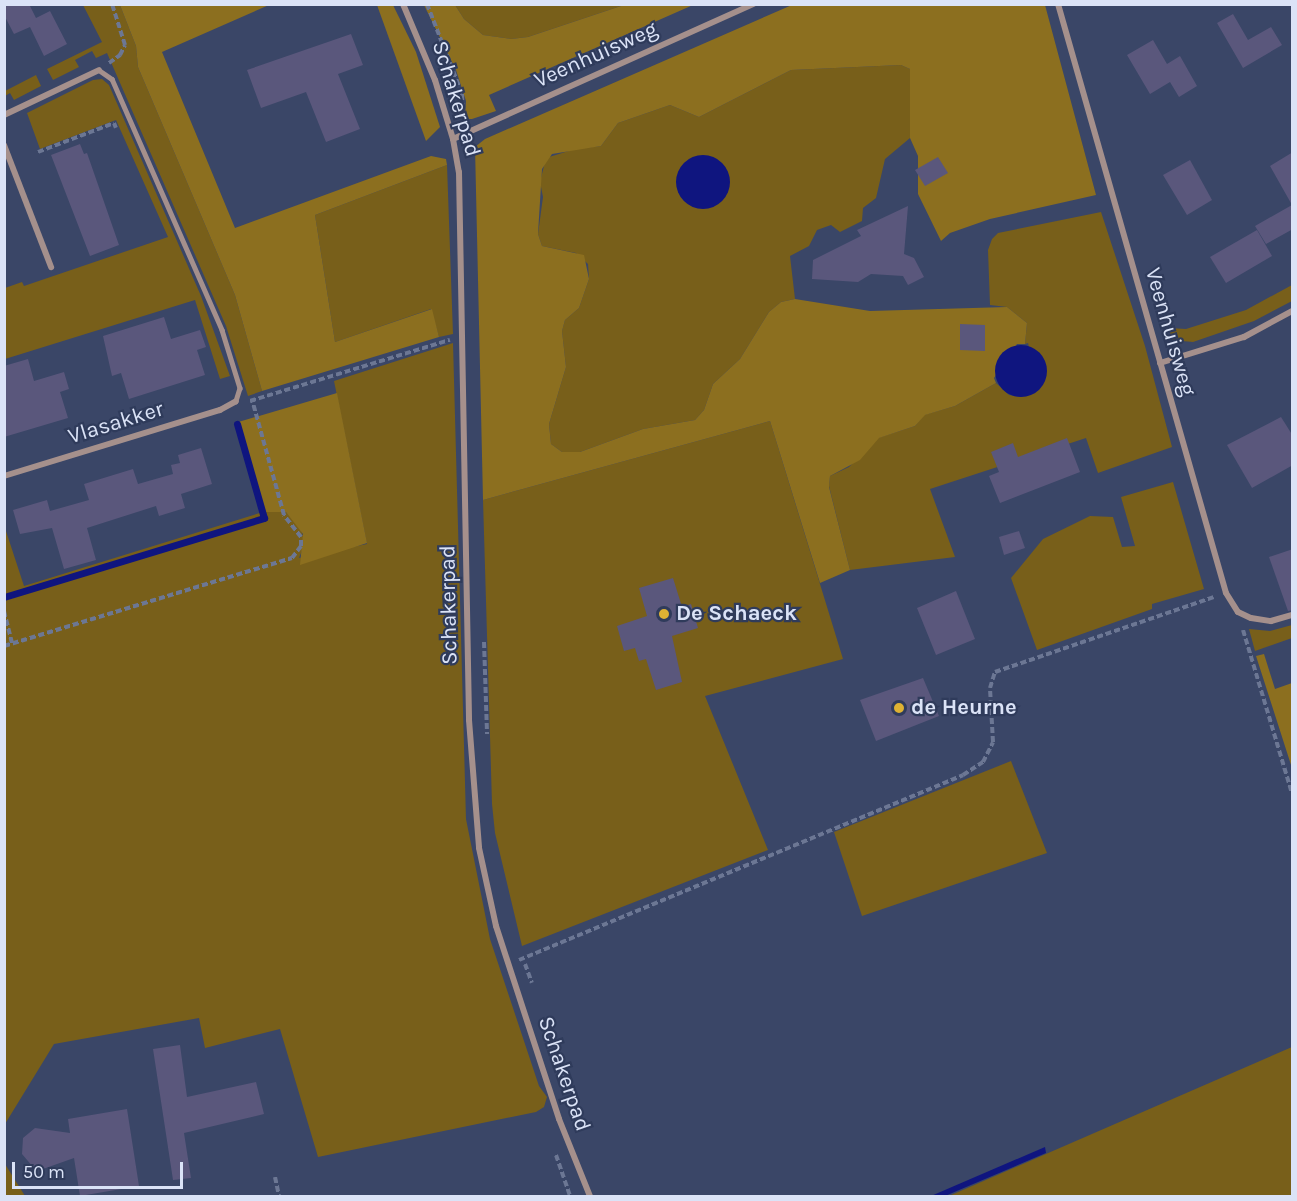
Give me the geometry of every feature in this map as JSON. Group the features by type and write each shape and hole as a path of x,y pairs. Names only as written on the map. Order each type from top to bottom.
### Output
{"street":[{"name":"Schakerpad","path":"403,4 421,42 453,139 459,172 469,720 479,848 499,936 559,1119 590,1197"},
{"name":"Veenhuisweg","path":"453,139 753,4"},
{"name":"Veenhuisweg","path":"1058,4 1226,593 1238,612"},
{"path":"4,115 99,70"},
{"path":"4,145 51,267"},
{"path":"1160,363 1244,337 1293,311"},
{"name":"Vlasakker","path":"4,476 220,410 236,401"},
{"path":"1238,612 1260,620 1293,615"}],"lane":[{"path":"99,70 112,79 222,330 240,388 236,401"}],"path":[{"path":"99,70 120,55 125,45 112,4"},
{"path":"38,152 114,123 119,134"},
{"path":"236,401 252,400 462,336"},
{"path":"4,646 292,558 301,546 301,537 284,515 252,400"},
{"path":"522,959 970,771 982,762 993,742 990,688 995,672 1226,593"},
{"path":"4,611 12,644"},
{"path":"1238,612 1293,792"},
{"path":"276,1177 279,1197"}],"shaded area":[{"path":"83,5 120,5 136,46 138,67 235,295 262,391 248,396 226,326 107,53 96,58 92,51 75,60 79,67 53,80 47,69 102,42"},
{"path":"120,5 269,5 162,52 235,228 431,156 446,159 447,165 315,215 335,342 432,309 439,337 262,391 235,295 138,67 136,46"},
{"path":"377,5 393,5 416,52 440,127 426,141"},
{"path":"424,5 455,5 464,19 483,35 511,39 528,37 624,5 693,5 489,95 496,111 465,119 466,101 456,70"},
{"path":"455,5 624,5 528,37 511,39 483,35 464,19"},
{"path":"792,5 1045,5 1096,195 990,219 950,233 941,241 918,194 918,156 910,138 910,69 901,65 791,70 699,117 670,105 618,123 601,146 552,154 542,169 538,234 542,246 584,255 589,279 579,308 565,320 562,331 566,367 549,424 551,444 562,452 580,452 643,429 695,420 704,410 713,384 740,359 769,312 781,302 795,299 870,311 1007,307 1027,323 1025,344 1017,344 994,378 996,383 955,406 925,415 915,426 879,438 860,460 830,476 829,487 850,570 820,583 770,421 483,500 475,147 485,139"},
{"path":"901,65 910,69 910,138 885,159 876,198 863,208 862,221 840,232 831,225 817,230 809,246 790,256 795,299 781,302 769,312 740,359 713,384 704,410 695,420 643,429 580,452 562,452 551,444 549,424 566,367 562,331 565,320 579,308 589,279 588,264 576,253 542,246 538,234 543,197 540,182 546,158 575,149 601,146 618,123 670,105 699,117 791,70"},
{"path":"36,75 41,86 14,100 10,93 5,96 5,91"},
{"path":"102,79 109,85 201,296 230,376 220,379 195,300 5,359 5,288 22,282 24,286 168,237 116,120 40,149 27,113 93,80"},
{"path":"703,155 713,157 722,163 728,172 730,182 728,192 722,201 713,207 703,209 693,207 684,201 678,192 676,182 678,172 684,163 693,157"},
{"path":"447,165 453,334 439,337 431,309 335,342 315,215"},
{"path":"1101,212 1145,346 1172,447 1098,473 1086,438 930,489 955,557 850,570 829,486 830,476 849,467 878,438 915,426 924,415 955,406 996,383 1009,395 1021,397 1039,390 1028,343 1025,344 1027,323 1007,307 990,305 988,250 992,239 998,233"},
{"path":"1292,285 1292,301 1254,321 1193,342 1172,340 1169,328 1186,329 1246,310"},
{"path":"453,343 466,819 490,939 539,1086 547,1097 544,1107 536,1112 318,1157 280,1029 205,1048 199,1018 54,1044 5,1124 4,525 24,586 263,512 286,512 300,527 305,543 299,558 367,544 334,381"},
{"path":"1016,345 1026,345 1040,352 1047,371 1040,390 1026,397 1016,397 1006,393 999,386 995,376 995,366 999,356 1006,349"},
{"path":"337,393 367,543 300,565 303,534 286,512 263,512 235,423"},
{"path":"770,421 843,659 705,696 768,850 522,946 495,833 492,804 483,500"},
{"path":"1173,482 1204,589 1152,604 1152,609 1037,650 1011,578 1043,539 1090,516 1113,517 1122,547 1135,546 1121,497"},
{"path":"1292,625 1292,638 1255,651 1249,629 1270,631"},
{"path":"1264,654 1275,689 1292,683 1292,768 1256,656"},
{"path":"1011,761 1047,853 862,916 834,832"},
{"path":"1292,1047 1292,1196 949,1196"},
{"path":"1045,1147 1046,1153 945,1196 931,1196"},
{"path":"5,1164 25,1196 5,1196"}],"building":[{"path":"4,4 29,4 36,18 50,11 67,44 44,56 30,27 14,34 4,15"},
{"path":"1233,14 1248,40 1271,27 1282,45 1243,68 1217,23"},
{"path":"351,34 363,65 338,74 360,129 326,142 306,92 261,108 247,70"},
{"path":"1153,40 1167,64 1180,56 1197,86 1179,97 1170,82 1150,94 1127,55"},
{"path":"80,144 84,154 87,153 119,245 90,256 51,155"},
{"path":"1293,152 1293,229 1266,244 1255,226 1292,205 1270,166"},
{"path":"938,157 948,173 925,186 915,170"},
{"path":"1190,160 1212,200 1187,215 1163,175"},
{"path":"908,206 904,254 914,258 924,277 908,285 903,276 871,274 858,282 812,279 813,260 861,236 857,230"},
{"path":"1257,230 1272,256 1226,283 1210,257"},
{"path":"164,317 171,339 200,330 206,347 197,350 205,375 129,399 121,373 112,376 103,336"},
{"path":"960,324 985,325 985,351 960,350"},
{"path":"28,359 34,381 64,372 69,389 60,392 68,418 4,437 4,366"},
{"path":"1281,417 1293,436 1293,465 1252,488 1227,445"},
{"path":"1067,438 1080,472 1000,503 989,476 999,472 991,452 1013,443 1018,457"},
{"path":"201,448 212,484 181,494 185,508 159,516 156,506 87,528 96,560 64,569 52,528 20,534 13,510 47,500 50,511 89,500 84,484 133,469 138,484 173,474 171,465 180,463 178,455"},
{"path":"1019,531 1025,548 1004,555 999,537"},
{"path":"1293,549 1293,610 1288,611 1269,557"},
{"path":"673,578 682,607 691,604 698,628 672,636 682,682 656,690 646,659 639,661 635,648 624,651 617,626 647,616 639,588"},
{"path":"956,591 975,639 936,655 917,608"},
{"name":"de Heurne","path":"923,678 939,716 876,741 860,700"},
{"path":"180,1045 187,1097 256,1082 264,1114 184,1133 191,1178 173,1180 153,1049"},
{"path":"127,1109 139,1186 80,1196 74,1158 43,1169 33,1167 22,1154 23,1138 35,1128 70,1133 68,1119"}],"waterway":[{"path":"4,597 264,518 237,424"}],"place":[{"name":"De Schaeck","path":"664,614"},
{"name":"de Heurne","path":"899,708"}]}
